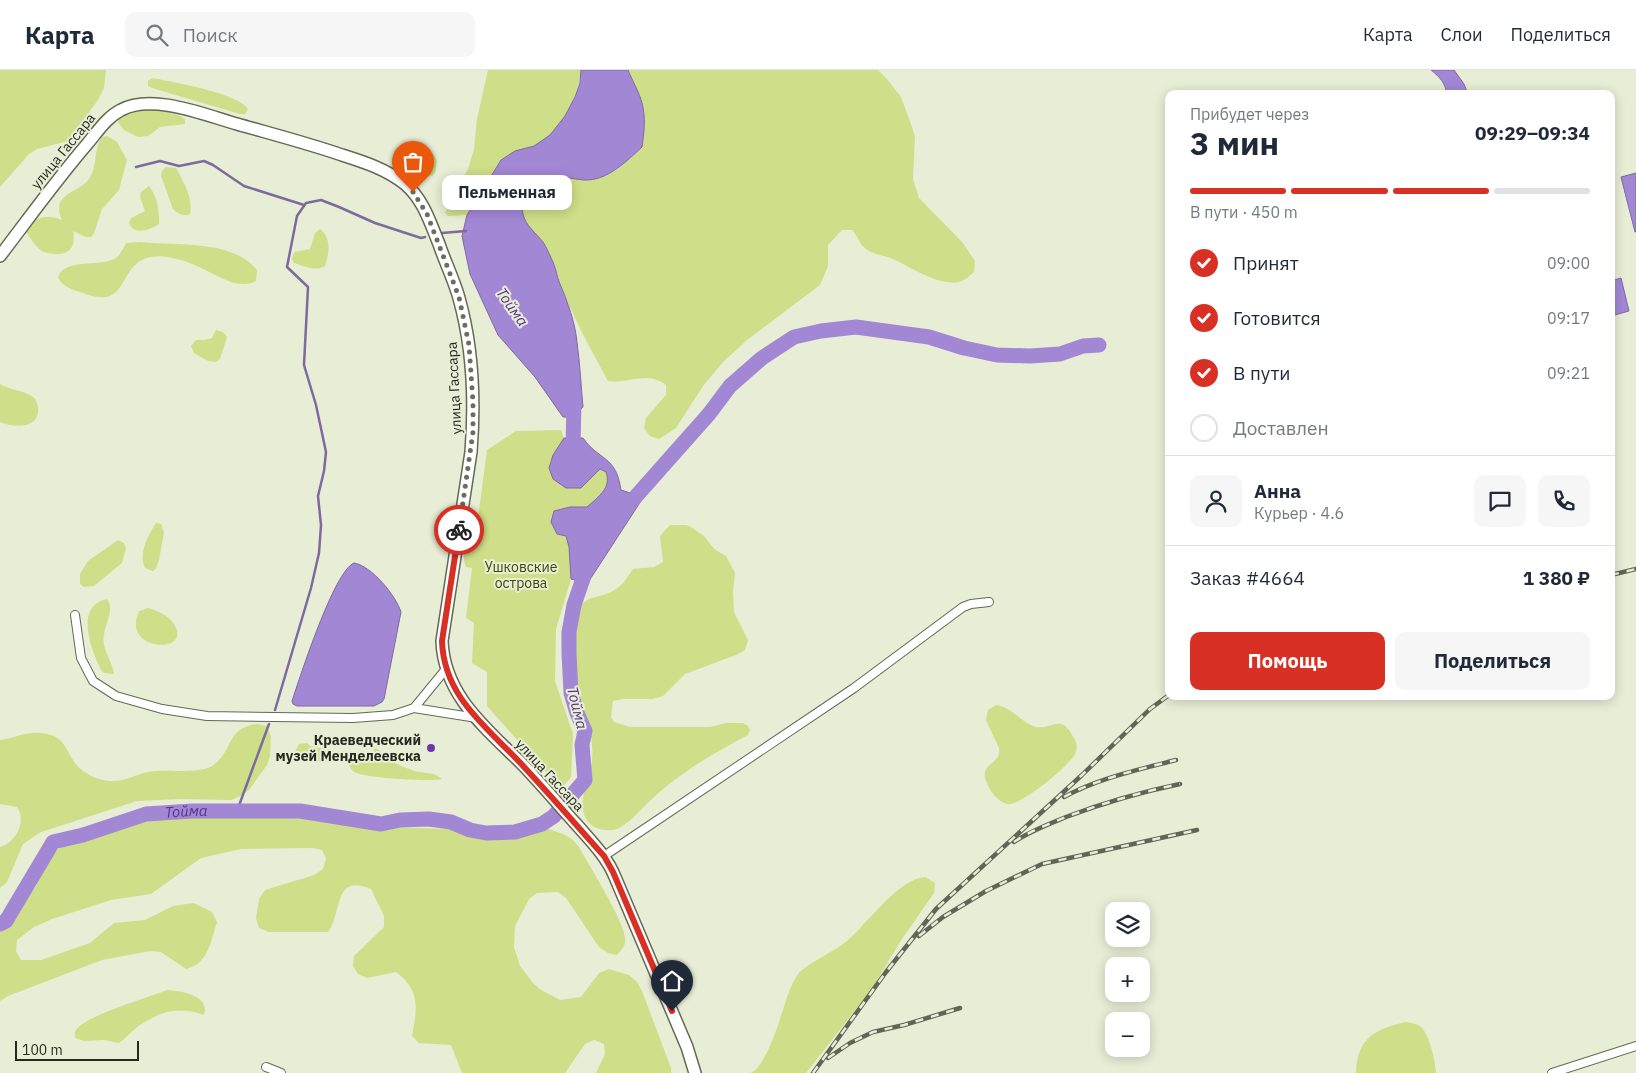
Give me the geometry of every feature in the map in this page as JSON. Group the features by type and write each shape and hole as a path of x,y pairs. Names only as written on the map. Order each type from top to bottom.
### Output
{"main road":[{"name":"улица Гассара","path":"0,256 107,120 120,110 136,104 149,103 178,108 310,144 385,171 405,184 413,192 427,214 459,297 469,345 471,366 473,432 442,641 442,654 446,669 457,693 476,718 604,856 630,912 687,1048 695,1073"}],"street":[{"path":"604,856 854,688 963,607 980,602 989,602"},
{"path":"75,615 81,658 93,681 116,696 162,709 206,716 353,718 393,715 414,708 476,718"},
{"path":"414,708 446,669"},
{"path":"1552,1073 1636,1046"},
{"path":"266,1067 281,1073"}],"green space":[{"path":"0,70 106,70 104,88 98,100 68,141 37,149 29,154 0,187"},
{"path":"488,70 581,70 572,103 552,133 534,146 509,154 501,160 467,215 448,216 445,213 468,169 474,149 477,119"},
{"path":"628,70 878,70 901,97 912,127 915,137 913,179 919,198 963,243 975,261 974,272 958,282 934,279 893,259 871,252 863,247 852,230 842,230 828,245 828,266 820,285 747,340 723,362 703,386 676,428 659,439 650,436 644,428 646,418 666,395 666,385 652,378 608,381 575,318 548,253 527,224 522,210 527,189 534,181 551,176 579,177 606,175 620,167 642,147 642,101"},
{"path":"152,78 219,93 242,103 248,109 245,114 240,114 152,88 148,86 148,81"},
{"path":"140,110 163,111 175,114 185,119 185,124 160,127 148,136 138,137 124,130 118,122 119,117"},
{"path":"107,136 117,142 127,160 119,190 102,209 91,237 86,237 73,231 73,246 68,251 54,254 42,251 26,232 26,227 43,217 62,220 59,211 62,199 89,179 94,169 99,142 102,137"},
{"path":"401,147 426,148 430,150 437,161 435,173 432,176 411,169 394,155 394,151"},
{"path":"166,167 176,168 182,179 189,196 190,214 181,214 173,209 161,176 162,171"},
{"path":"149,186 157,204 159,224 147,230 138,231 131,227 129,223 131,218 145,211 140,197 141,192"},
{"path":"320,229 328,241 328,256 325,266 313,268 294,263 292,259 294,252 310,249 315,233"},
{"path":"140,242 203,246 233,253 246,260 257,270 256,281 249,284 234,283 188,262 157,256 140,261 132,268 116,292 109,296 98,297 75,290 66,286 58,278 66,268 114,259 126,243"},
{"path":"216,330 223,332 227,337 220,359 216,362 208,361 194,353 191,346 196,340 212,338"},
{"path":"0,384 34,398 38,407 38,414 31,423 19,426 0,422"},
{"name":"Ушковские острова","path":"561,430 564,438 553,455 581,488 600,469 606,472 607,483 603,492 587,507 570,507 566,536 569,547 571,579 556,629 555,681 573,734 571,777 561,789 487,706 487,672 472,663 474,623 466,618 472,568 466,567 464,558 467,543 476,534 487,450 516,431"},
{"path":"156,523 161,524 164,532 159,560 153,571 145,568 143,551"},
{"path":"670,525 686,525 691,527 704,536 714,549 726,556 735,573 733,591 734,612 748,640 745,650 685,674 663,696 653,699 613,701 611,717 614,722 630,727 710,727 726,723 743,723 750,730 748,735 710,756 673,781 622,826 617,829 604,830 594,827 588,822 583,812 583,797 591,767 592,751 589,725 575,683 573,652 575,621 584,602 619,587 633,569 654,567 663,562 660,536"},
{"path":"118,540 124,543 126,548 122,563 94,586 84,587 80,584 80,574 88,561"},
{"path":"107,599 110,612 103,640 114,674 104,673 101,670 93,651 88,630 88,619 91,610 97,603"},
{"path":"148,608 155,610 172,621 177,633 175,640 169,644 161,645 143,639 138,632 136,621 139,611"},
{"path":"996,705 1008,709 1030,725 1036,727 1062,724 1070,731 1077,745 1076,752 1072,758 1056,775 1023,799 1014,803 1007,804 998,799 990,789 985,776 987,767 999,754 999,748 986,720 988,710"},
{"path":"256,724 267,726 271,736 270,756 267,765 249,790 241,796 231,800 180,799 137,801 41,832 23,844 7,882 0,888 0,847 6,845 15,836 21,819 17,807 0,804 0,740 31,733 49,734 63,743 78,767 87,774 102,780 117,781 151,771 195,770 210,767 221,758 231,740 240,730 246,726"},
{"path":"307,743 310,746 334,751 338,759 329,762 297,759 295,752 299,744"},
{"path":"375,748 397,764 414,771 434,774 442,779 397,779 354,772 349,766 370,754"},
{"path":"280,811 322,816 356,826 451,829 481,838 503,838 543,827 572,839 579,847 613,906 623,930 624,945 617,955 608,953 599,947 566,898 558,892 537,893 529,899 515,926 514,947 520,966 541,990 560,1000 581,997 599,973 609,969 629,975 637,982 642,991 671,1068 671,1073 596,1073 605,1054 604,1044 594,1040 585,1044 565,1073 462,1073 451,1045 419,1043 412,1036 416,1008 413,993 404,979 396,972 367,978 358,974 353,966 354,956 384,927 384,916 371,889 359,885 350,886 345,890 328,932 269,932 259,928 256,918 259,899 265,890 314,875 323,869 326,859 322,850 312,848 241,849 201,858 151,894 111,900 52,919 34,927 17,940 16,951 21,960 41,960 90,943 114,923 145,920 173,906 194,903 212,912 217,922 208,951 193,966 186,969 161,952 150,951 102,960 8,996 0,1001 0,915 35,888 47,860 62,846 142,819"},
{"path":"925,877 935,883 934,893 902,939 871,990 806,1073 750,1073 757,1069 763,1060 790,989 800,972 847,941 883,903 904,886 914,880"},
{"path":"167,990 186,993 199,999 205,1008 204,1015 188,1011 173,1011 158,1015 140,1025 119,1043 104,1040 84,1041 75,1038 76,1030 82,1024 118,1007"},
{"path":"1406,1022 1421,1027 1427,1036 1432,1049 1436,1073 1356,1073 1357,1061 1364,1043 1385,1028"}],"water":[{"path":"581,70 628,70 641,99 644,125 642,147 616,170 601,177 584,180 544,176 531,184 523,199 522,209 524,218 543,242 553,262 571,313 576,335 583,407 573,417 563,417 535,377 498,335 470,274 462,236 467,215 501,160 515,151 534,146 550,135 565,116 580,83"},
{"path":"1431,70 1454,70 1466,90 1446,90 1442,80"},
{"path":"1636,173 1636,232 1635,232 1621,177"},
{"path":"1621,278 1629,311 1615,315 1615,280"},
{"path":"564,438 583,438 611,464 619,479 621,490 636,495 641,501 587,584 571,579 569,547 566,536 557,534 551,522 554,511 570,507 587,507 603,492 606,487 607,478 606,472 600,469 581,488 566,488 553,479 549,468 553,455"},
{"path":"354,563 368,570 389,590 401,612 384,699 374,706 297,706 292,701 318,626 337,585 346,570"}],"waterway":[{"path":"136,167 160,161 179,166 204,161 244,186 304,205"},
{"path":"275,710 311,588 319,553 321,525 318,496 326,452 316,405 304,365 308,287 287,267 297,216 306,203 321,200 375,223 421,238 425,237"},
{"path":"442,233 466,231"},
{"path":"623,511 709,414 730,386 762,358 794,337 821,331 856,327 929,337 964,348 997,355 1030,356 1060,354 1083,346 1099,345"},
{"name":"Тойма","path":"572,398 574,402 573,447 582,452"},
{"name":"Тойма","path":"0,924 6,921 53,842 83,835 146,814 192,811 300,811 381,824 400,820 429,819 451,822 470,830 486,833 515,832 542,824 554,816 585,780 582,745 585,731 571,693 569,632 574,605 588,564"},
{"path":"237,811 269,724"}],"railway":[{"path":"1615,574 1636,569"},
{"path":"813,1073 886,972 936,909 1082,775 1150,709 1165,698"},
{"path":"1064,797 1105,780 1176,760"},
{"path":"1014,842 1026,834 1080,812 1137,794 1180,784"},
{"path":"919,936 943,917 986,891 1042,864 1197,830"},
{"path":"828,1058 850,1043 873,1032 960,1008"}],"way so far":[{"path":"413,192 427,214 459,297 469,345 473,432 459,530"}],"place":[{"name":"Пельменная","path":"413,192"},
{"name":"Краеведческий музей Менделеевска","path":"431,748"}],"route":[{"path":"459,530 442,641 442,654 451,681 465,706 525,767 604,856 613,872 672,1011"}]}
